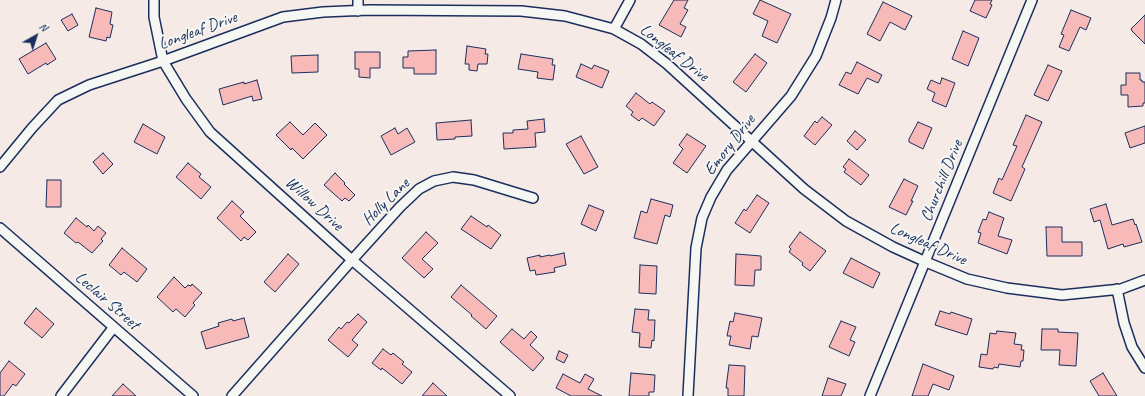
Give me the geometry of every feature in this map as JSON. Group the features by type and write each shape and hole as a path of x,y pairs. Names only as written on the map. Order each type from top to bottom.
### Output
{"street":[{"name":"Willow Drive","path":"154,0 154,17 163,60 186,99 210,132 352,260 510,396"},
{"path":"358,0 358,11"},
{"path":"614,29 630,0"},
{"name":"Emory Drive","path":"688,396 696,248 702,218 710,197 727,170 791,96 816,56 831,18 836,0"},
{"name":"Churchill Drive","path":"870,396 1032,0"},
{"name":"Longleaf Drive","path":"0,167 32,128 58,100 89,85 283,17 323,12 358,11 520,11 565,16 614,29 641,44 667,64 804,189 846,220 893,247 926,262 967,279 1007,288 1062,295 1117,290 1145,280"},
{"name":"Holly Lane","path":"232,396 352,260 418,189 434,181 453,177 474,180 532,198"},
{"name":"Leclair Street","path":"0,228 113,328 193,396"},
{"path":"1117,290 1124,323 1132,347 1145,368"},
{"path":"61,396 113,328"}],"building":[{"path":"674,0 688,0 684,8 688,10 680,24 686,27 681,37 659,25"},
{"path":"760,0 791,14 777,43 762,36 768,21 753,14"},
{"path":"975,0 992,0 990,4 992,5 986,18 970,11"},
{"path":"883,2 912,16 905,30 890,22 880,41 867,34"},
{"path":"96,8 112,12 110,24 113,25 110,38 107,37 106,41 89,37"},
{"path":"1071,10 1091,18 1086,30 1080,27 1069,51 1059,47 1064,35 1061,34"},
{"path":"72,14 78,25 68,31 61,20"},
{"path":"1145,15 1145,44 1131,29"},
{"path":"963,31 979,38 968,66 952,59"},
{"path":"46,43 56,59 28,74 19,59"},
{"path":"467,46 486,49 485,54 488,54 487,64 478,64 477,71 469,70 469,64 465,64"},
{"path":"436,50 436,74 414,74 414,68 403,68 403,57 408,57 408,51"},
{"path":"355,52 380,52 380,68 370,68 370,78 359,77 359,69 355,69"},
{"path":"521,54 553,59 552,65 555,65 553,80 537,78 538,72 518,69"},
{"path":"755,54 767,63 746,92 733,82"},
{"path":"318,55 318,72 292,73 291,56"},
{"path":"857,62 882,75 878,83 867,78 858,94 839,85 846,72 851,74"},
{"path":"581,64 592,69 594,65 609,71 602,88 576,77"},
{"path":"1048,65 1062,71 1048,101 1034,95"},
{"path":"1126,73 1140,73 1140,80 1145,82 1145,103 1143,103 1143,106 1128,107 1128,95 1121,95 1121,85 1126,85"},
{"path":"942,78 955,83 946,107 932,101 935,93 927,89 931,80 940,84"},
{"path":"257,80 262,99 253,101 252,96 223,105 219,89"},
{"path":"636,93 650,104 652,102 665,111 654,126 642,118 639,121 631,115 633,112 626,106"},
{"path":"1026,115 1042,122 1022,167 1025,169 1011,201 993,193 999,178 1002,180 1017,146 1013,145"},
{"path":"822,117 832,125 815,145 804,136 815,121 817,123"},
{"path":"544,119 545,132 535,133 536,147 504,149 503,133 513,133 513,130 528,129 527,121"},
{"path":"471,120 472,136 437,140 436,123"},
{"path":"290,122 303,135 315,123 327,135 303,159 292,148 291,150 276,135"},
{"path":"918,122 932,128 923,149 909,142 909,139"},
{"path":"143,124 165,137 157,154 134,142"},
{"path":"1145,126 1145,143 1130,148 1125,133"},
{"path":"395,128 398,134 407,128 415,142 391,155 381,136"},
{"path":"855,131 866,140 857,150 847,141"},
{"path":"687,134 706,146 687,173 673,163 683,149 679,145"},
{"path":"581,136 598,167 584,174 566,144"},
{"path":"103,153 113,164 103,174 93,162"},
{"path":"849,159 869,175 861,185 844,172 846,169 843,167"},
{"path":"188,163 201,174 199,177 211,187 201,199 176,177"},
{"path":"335,173 355,195 349,201 345,198 342,201 324,185"},
{"path":"904,179 918,186 906,215 889,207"},
{"path":"47,180 61,180 61,207 46,207"},
{"path":"757,195 769,203 750,233 735,223 744,209 746,211"},
{"path":"651,199 673,205 670,217 665,215 657,244 634,238 641,211 647,213"},
{"path":"232,201 244,212 240,216 256,232 248,240 244,237 241,241 217,218"},
{"path":"1106,204 1112,225 1133,219 1142,242 1124,247 1123,244 1108,249 1100,220 1094,222 1090,209"},
{"path":"589,205 604,211 596,231 581,224"},
{"path":"989,212 1004,218 998,236 1012,240 1007,254 978,243 981,233 978,232 983,219 986,220"},
{"path":"471,216 487,227 488,225 501,235 491,249 461,229"},
{"path":"76,218 87,227 88,225 94,231 98,226 106,233 101,239 103,241 92,253 64,233"},
{"path":"1046,227 1062,227 1062,242 1082,242 1082,256 1047,256"},
{"path":"426,232 438,243 422,259 433,269 424,278 402,258"},
{"path":"800,232 826,251 810,271 802,265 803,263 789,252 791,249 789,247"},
{"path":"122,248 147,269 137,282 124,272 121,275 109,265"},
{"path":"564,253 566,265 554,268 555,272 536,275 535,270 530,271 527,258 540,255 540,257"},
{"path":"288,254 299,264 275,292 264,282"},
{"path":"736,254 761,256 761,270 755,270 754,286 735,285"},
{"path":"851,258 880,273 873,288 843,273"},
{"path":"640,265 657,266 656,294 639,293"},
{"path":"174,277 185,288 188,285 191,286 192,284 202,293 193,303 195,305 185,317 176,309 173,312 157,297"},
{"path":"461,285 497,316 486,329 451,297"},
{"path":"36,308 54,324 42,338 24,323"},
{"path":"635,309 649,310 648,320 655,320 654,341 652,340 651,348 639,347 640,333 632,332"},
{"path":"940,311 950,314 951,312 972,319 967,335 935,325"},
{"path":"735,313 762,318 758,337 752,336 750,349 729,345 731,336 727,336 730,321 733,322"},
{"path":"358,314 367,322 352,340 358,345 348,357 328,340 339,327 341,329 347,322 349,323"},
{"path":"244,318 249,337 206,349 201,332 219,326 218,323 232,319 233,321"},
{"path":"841,321 856,327 850,340 855,342 849,356 829,347"},
{"path":"512,329 524,339 531,331 537,337 530,345 544,358 533,371 500,342"},
{"path":"1042,329 1058,329 1058,332 1078,333 1076,366 1059,365 1060,350 1041,350"},
{"path":"997,331 1016,333 1014,344 1022,345 1021,350 1024,350 1023,361 1021,361 1020,367 999,364 998,368 994,367 993,369 979,367 981,354 987,355 990,333 996,334"},
{"path":"383,349 391,355 393,353 404,362 402,364 412,372 402,384 382,368 381,370 372,363"},
{"path":"559,351 568,355 564,363 556,359"},
{"path":"9,361 25,374 16,386 13,384 4,396 0,396 0,373"},
{"path":"923,364 954,376 949,390 933,384 928,396 912,396"},
{"path":"729,365 745,366 744,396 728,396 728,388 726,388"},
{"path":"631,373 655,375 654,392 649,392 649,396 629,396"},
{"path":"1103,373 1117,396 1099,396 1090,381"},
{"path":"563,374 580,383 585,374 594,379 588,389 602,396 571,396 556,388"},
{"path":"828,378 846,384 841,396 822,396"},
{"path":"433,383 447,396 422,396"},
{"path":"123,384 136,396 112,396"}]}
